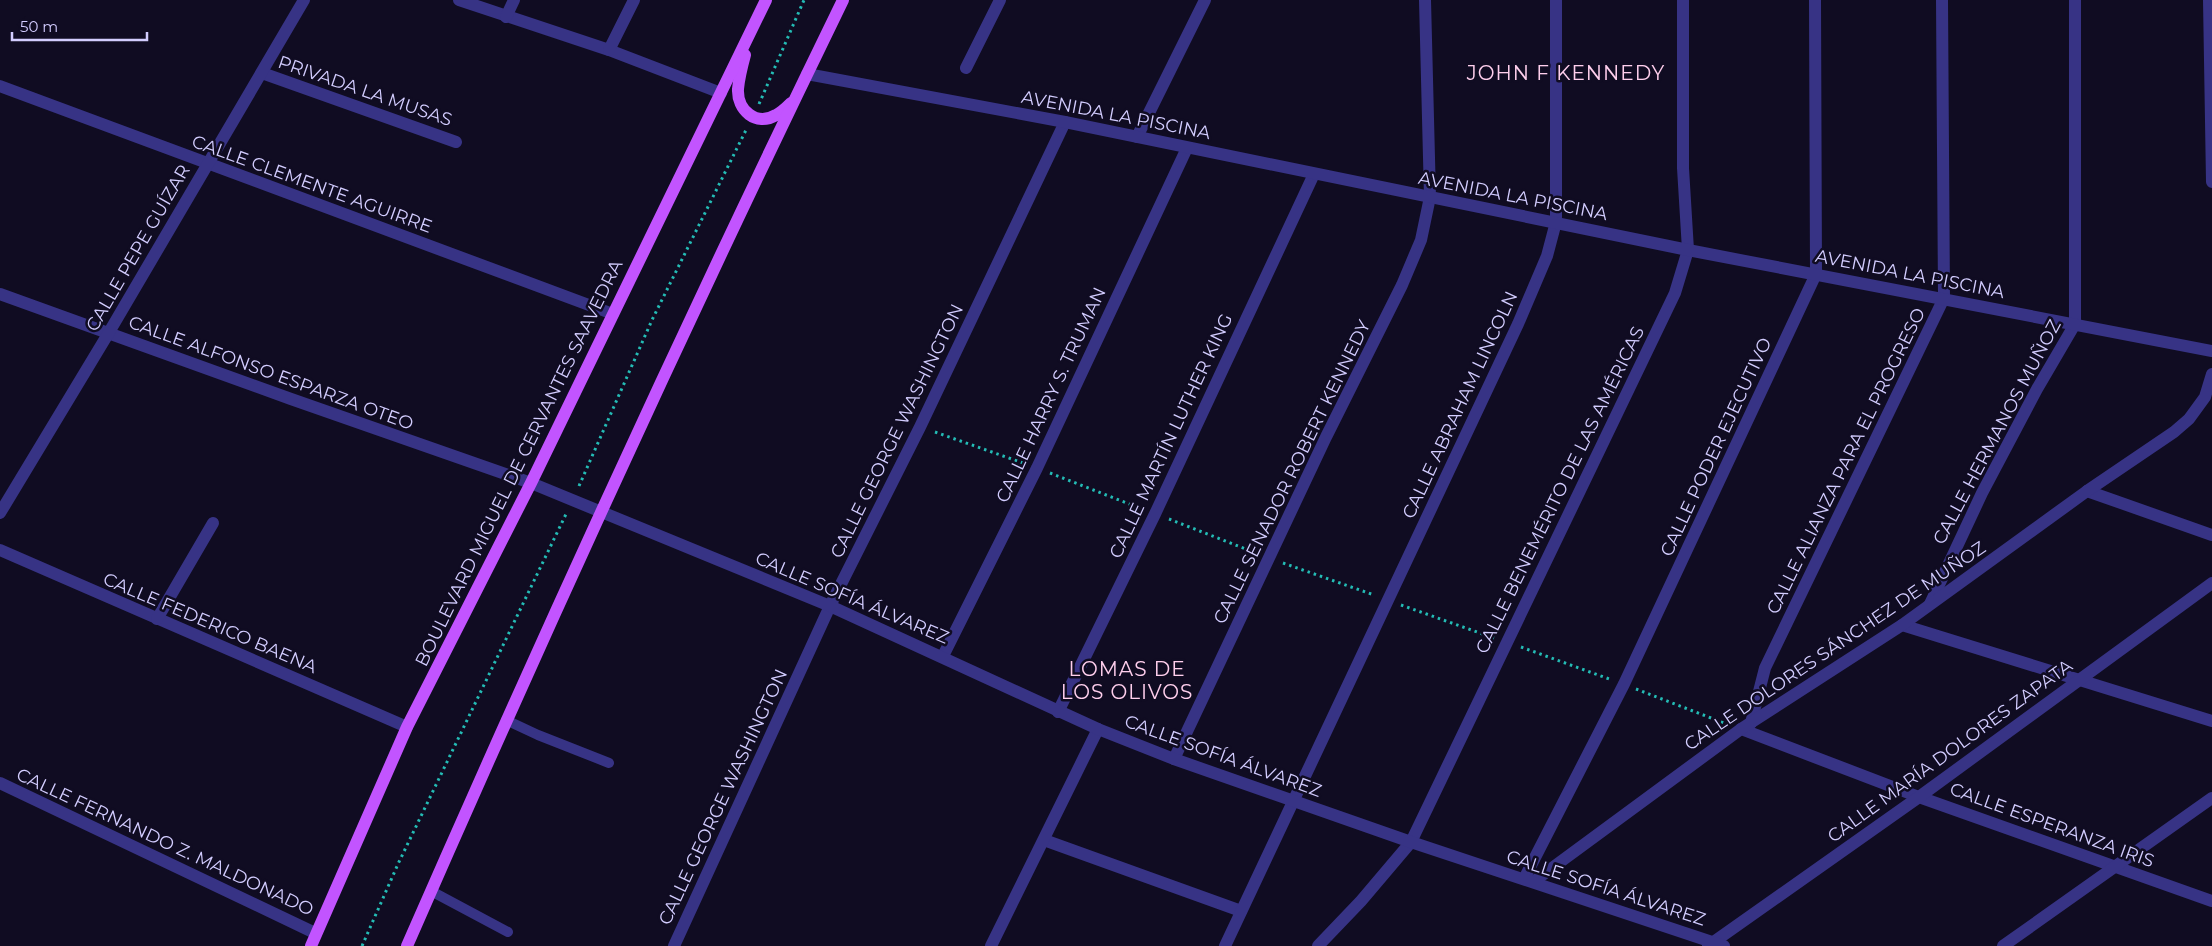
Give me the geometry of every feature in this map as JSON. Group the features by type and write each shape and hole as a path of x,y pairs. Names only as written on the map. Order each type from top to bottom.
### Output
{"main road":[{"name":"BOULEVARD MIGUEL DE CERVANTES SAAVEDRA","path":"311,946 315,933 407,727 531,483 766,0"},
{"path":"407,946 506,720 602,511 843,0"},
{"path":"748,38 738,90 740,103 745,113 752,118 775,116 794,102"}],"street":[{"name":"CALLE PEPE GUÍZAR","path":"0,513 108,334 304,0"},
{"path":"458,0 609,50 721,93"},
{"path":"506,17 514,0"},
{"path":"609,50 634,0"},
{"path":"966,68 1000,0"},
{"path":"1137,137 1205,0"},
{"name":"CALLE SENADOR ROBERT KENNEDY","path":"1174,759 1326,437 1402,285 1421,240 1430,197 1425,0"},
{"name":"CALLE ABRAHAM LINCOLN","path":"1225,946 1292,800 1518,324 1548,256 1556,222 1556,0"},
{"name":"CALLE BENEMÉRITO DE LAS AMÉRICAS","path":"1318,946 1362,901 1411,842 1675,293 1688,250 1683,168 1682,0"},
{"name":"CALLE PODER EJECUTIVO","path":"1528,881 1624,684 1816,274 1815,0"},
{"name":"CALLE ALIANZA PARA EL PROGRESO","path":"1746,726 1764,668 1944,298 1942,0"},
{"name":"CALLE HERMANOS MUÑOZ","path":"1929,606 1982,493 2037,389 2076,324 2075,0"},
{"path":"2209,0 2212,182"},
{"name":"PRIVADA LA MUSAS","path":"262,73 456,142"},
{"name":"AVENIDA LA PISCINA","path":"807,74 1065,122 1688,250 2212,351"},
{"name":"CALLE CLEMENTE AGUIRRE","path":"0,86 613,314"},
{"name":"CALLE GEORGE WASHINGTON","path":"674,946 830,606 920,427 1065,122"},
{"name":"CALLE HARRY S. TRUMAN","path":"943,656 1037,468 1187,148"},
{"name":"CALLE MARTÍN LUTHER KING","path":"1058,712 1159,505 1314,174"},
{"name":"CALLE ALFONSO ESPARZA OTEO","path":"0,294 531,483"},
{"name":"CALLE DOLORES SÁNCHEZ DE MUÑOZ","path":"1528,881 1746,726 1902,626 2087,490 2174,432 2189,419 2205,397 2212,374"},
{"name":"CALLE SOFÍA ÁLVAREZ","path":"531,483 830,606 943,656 1058,712 1174,759 1715,945"},
{"path":"2087,490 2212,535"},
{"path":"157,619 213,523"},
{"name":"CALLE FEDERICO BAENA","path":"0,550 407,727"},
{"name":"CALLE MARÍA DOLORES ZAPATA","path":"1715,945 2212,583"},
{"path":"1902,626 2212,721"},
{"name":"CALLE ESPERANZA IRIS","path":"1746,726 1920,797 2212,901"},
{"path":"991,946 1098,729"},
{"name":"CALLE FERNANDO Z. MALDONADO","path":"0,783 315,933"},
{"path":"2003,946 2212,798"},
{"path":"1044,840 1241,910"}],"lane":[{"path":"506,720 538,735 609,763"},
{"path":"431,891 508,932"}],"path":[{"path":"362,946 398,864 573,499 652,320 770,80 804,0"},
{"path":"1624,684 1746,726"}],"district":[{"name":"JOHN F KENNEDY","path":"1566,73"},
{"name":"LOMAS DE LOS OLIVOS","path":"1127,680"}]}
